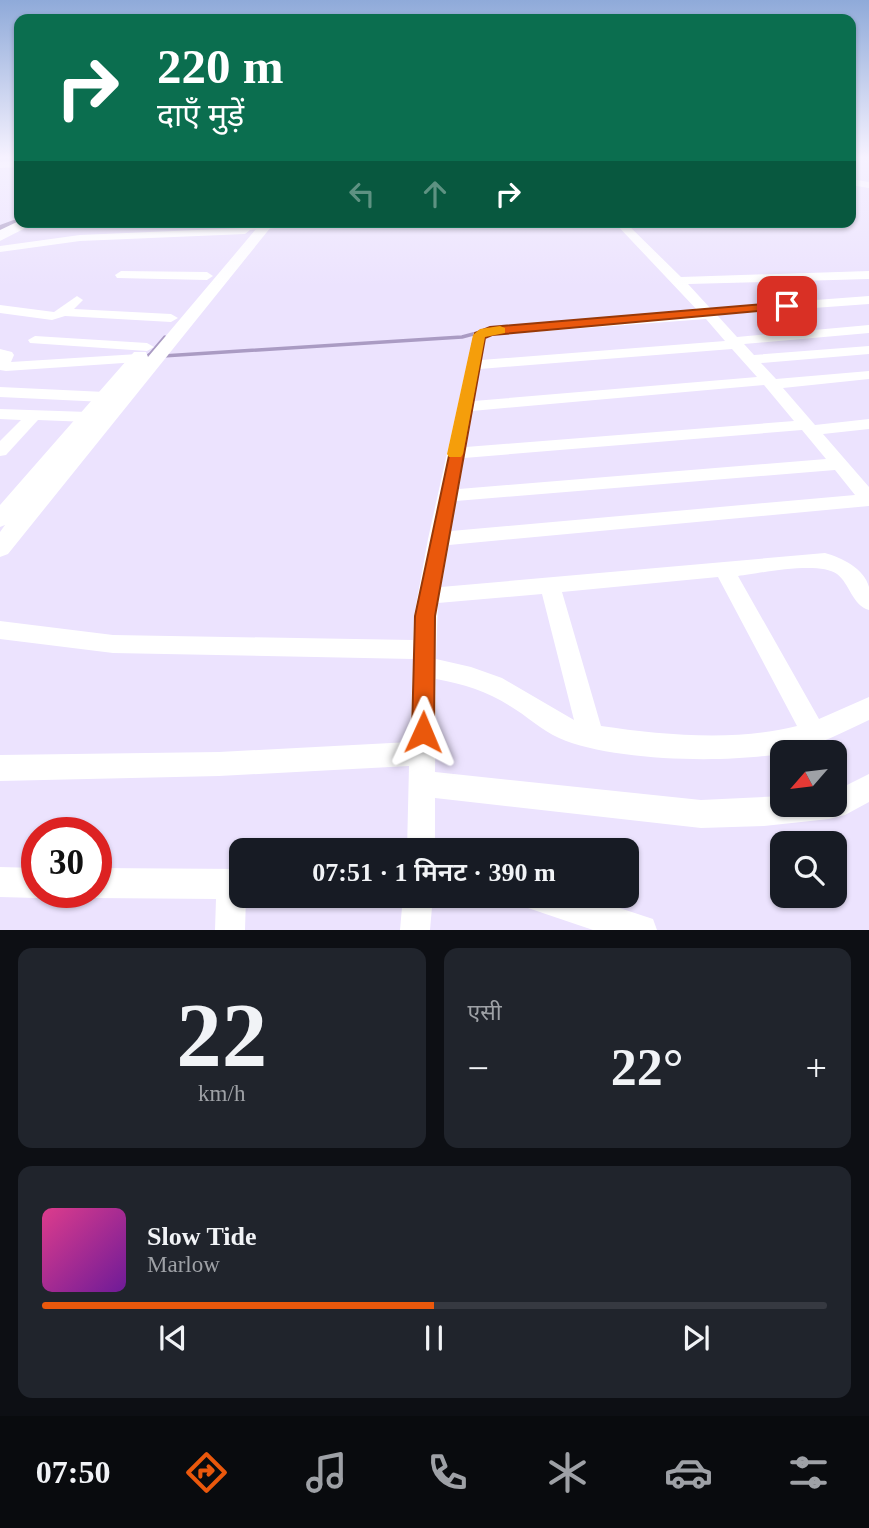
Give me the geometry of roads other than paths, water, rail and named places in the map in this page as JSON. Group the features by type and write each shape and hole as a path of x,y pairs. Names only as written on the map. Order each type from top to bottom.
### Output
{"main road":[{"path":"0,236 17,228"}],"street":[{"path":"0,249 80,238 228,228"},
{"path":"0,519 207,276 255,228"},
{"path":"0,548 255,228"},
{"path":"625,228 751,360 869,499"},
{"path":"121,275 207,276"},
{"path":"678,281 869,275"},
{"path":"0,309 52,316 62,312 76,300"},
{"path":"421,838 424,659 428,596 479,335 485,332 869,300"},
{"path":"62,312 171,318"},
{"path":"472,365 869,329"},
{"path":"35,340 143,353"},
{"path":"751,360 869,350"},
{"path":"0,353 7,355 2,365 6,367 143,353"},
{"path":"464,407 869,375"},
{"path":"0,392 105,397"},
{"path":"0,414 88,417"},
{"path":"0,450 34,415"},
{"path":"455,453 869,424"},
{"path":"447,496 844,469 869,472"},
{"path":"438,539 869,499"},
{"path":"428,596 825,560 845,569 869,602"},
{"path":"724,569 813,732"},
{"path":"550,585 592,736"},
{"path":"0,630 113,644 424,659 513,694 555,723 592,736 648,742 759,746 813,732 869,708"},
{"path":"0,768 219,764 423,753"},
{"path":"422,784 701,814 770,811"},
{"path":"847,801 869,787"},
{"path":"0,882 21,883"},
{"path":"112,883 229,884"},
{"path":"230,929 233,908"},
{"path":"415,929 417,908"},
{"path":"575,908 642,929"}],"waterway":[{"path":"0,229 14,223"},
{"path":"163,356 462,337 477,333"},
{"path":"147,358 165,337"},
{"path":"144,362 149,356"}]}
